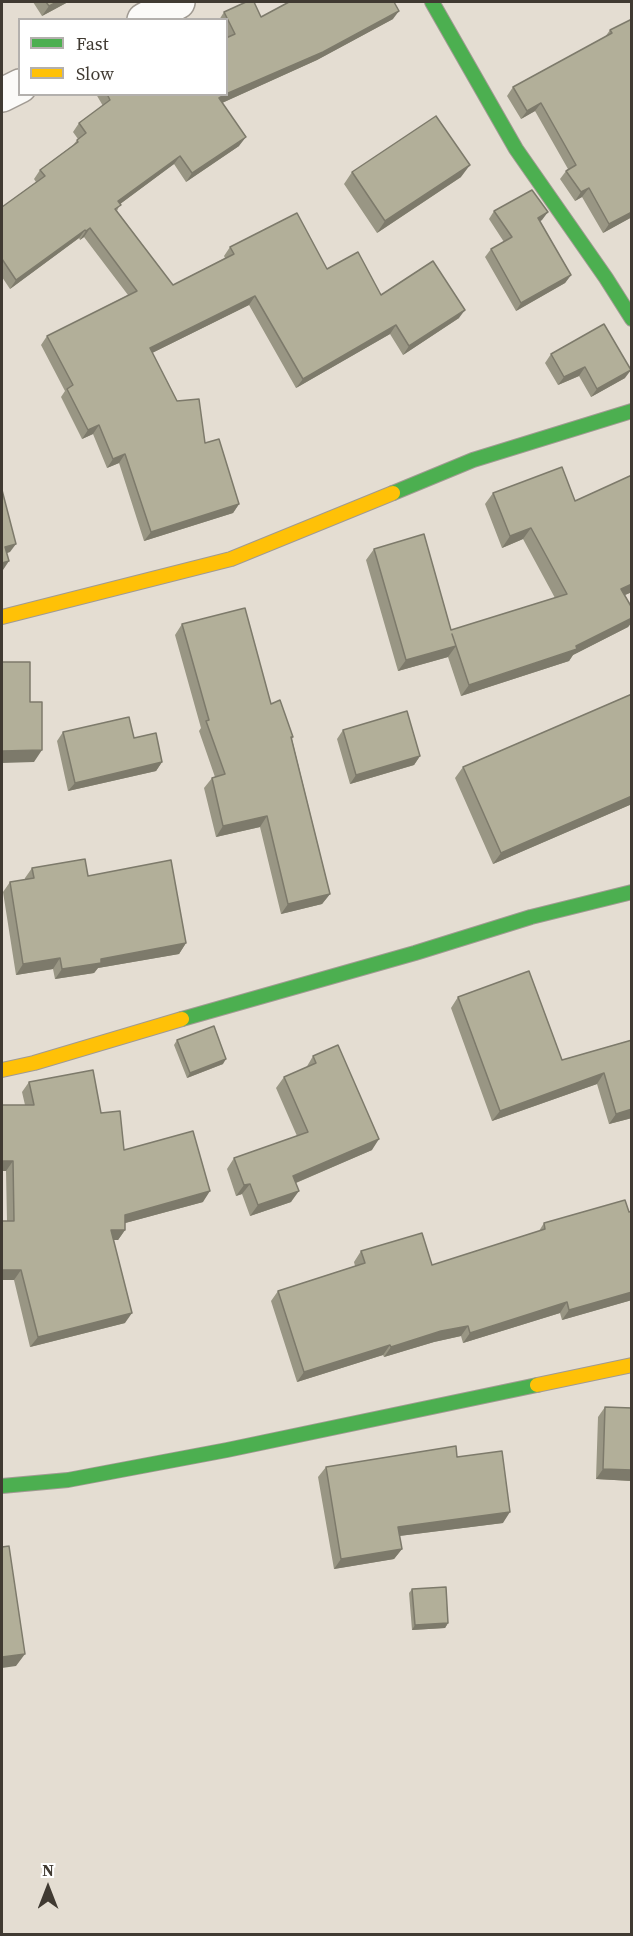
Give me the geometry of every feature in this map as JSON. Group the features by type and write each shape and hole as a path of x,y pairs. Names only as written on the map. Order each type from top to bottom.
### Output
{"street":[{"path":"148,18 178,2"},
{"path":"432,2 516,149 632,319"},
{"path":"2,95 18,87"},
{"path":"2,617 231,559 473,460 632,411"},
{"path":"2,1070 34,1063 415,953 531,917 632,892"},
{"path":"2,1486 69,1480 227,1450 632,1365"}],"building":[{"path":"246,2 254,2 261,17 289,2 394,2 399,11 323,52 228,93 228,37 235,34 224,12"},
{"path":"632,19 632,212 609,224 589,188 581,192 566,171 576,165 541,103 527,111 513,87 612,33 610,30"},
{"path":"108,96 222,96 219,98 246,137 192,173 180,156 118,201 121,205 115,209 173,285 234,254 230,247 297,213 327,269 358,252 381,295 433,261 465,310 409,346 396,325 303,379 255,296 150,348 177,401 199,399 205,443 219,439 239,504 151,532 125,454 113,459 99,425 88,430 67,389 73,385 47,336 137,291 90,228 16,280 2,259 2,207 45,176 40,170 78,142 77,140 86,133 79,123 110,100"},
{"path":"436,116 470,165 385,221 352,172"},
{"path":"532,190 548,212 538,218 571,275 521,303 491,249 512,237 494,211"},
{"path":"604,324 631,370 597,389 585,367 564,377 551,354"},
{"path":"562,467 575,501 632,475 632,584 621,589 632,608 632,618 576,646 577,649 469,685 456,646 406,660 374,549 424,534 451,630 567,594 531,528 510,536 493,493"},
{"path":"2,490 16,544 5,547 9,561 2,563"},
{"path":"245,608 271,704 280,700 293,737 291,737 330,894 288,904 267,816 223,826 212,778 225,774 206,721 209,720 182,624"},
{"path":"2,662 30,662 30,702 42,702 42,750 2,751"},
{"path":"632,694 632,796 501,853 463,767"},
{"path":"407,711 420,756 356,775 343,730"},
{"path":"129,717 134,738 156,733 162,762 75,783 63,732"},
{"path":"85,859 88,876 171,860 186,943 101,959 101,963 62,969 60,958 23,964 10,882 34,878 32,868"},
{"path":"529,971 562,1060 632,1040 632,1109 616,1114 604,1073 500,1111 458,997"},
{"path":"214,1026 226,1059 190,1073 177,1040"},
{"path":"338,1045 379,1139 293,1176 299,1191 258,1205 250,1184 244,1185 234,1158 308,1132 284,1077 316,1063 313,1056"},
{"path":"93,1070 101,1113 120,1111 124,1150 193,1131 210,1191 125,1215 125,1230 111,1230 132,1313 38,1337 21,1270 2,1270 2,1221 14,1221 13,1161 2,1161 2,1105 34,1105 29,1082"},
{"path":"625,1200 629,1212 632,1211 632,1292 569,1310 567,1302 470,1333 468,1326 441,1331 304,1372 278,1291 365,1263 361,1251 422,1233 432,1265 545,1229 544,1223"},
{"path":"605,1407 632,1408 632,1470 603,1469"},
{"path":"456,1446 457,1457 502,1451 510,1512 398,1527 402,1549 341,1559 326,1467"},
{"path":"9,1546 25,1654 2,1657 2,1547"},
{"path":"446,1587 448,1623 415,1625 412,1589"}],"traffic: fast":[{"path":"432,2 516,149 632,319"},
{"path":"393,493 473,460 632,411"},
{"path":"182,1019 415,953 531,917 632,892"},
{"path":"2,1486 68,1480 227,1450 537,1385"}],"traffic: slow":[{"path":"2,617 231,559 393,493"},
{"path":"2,1070 34,1063 182,1019"},
{"path":"537,1385 632,1365"}]}
